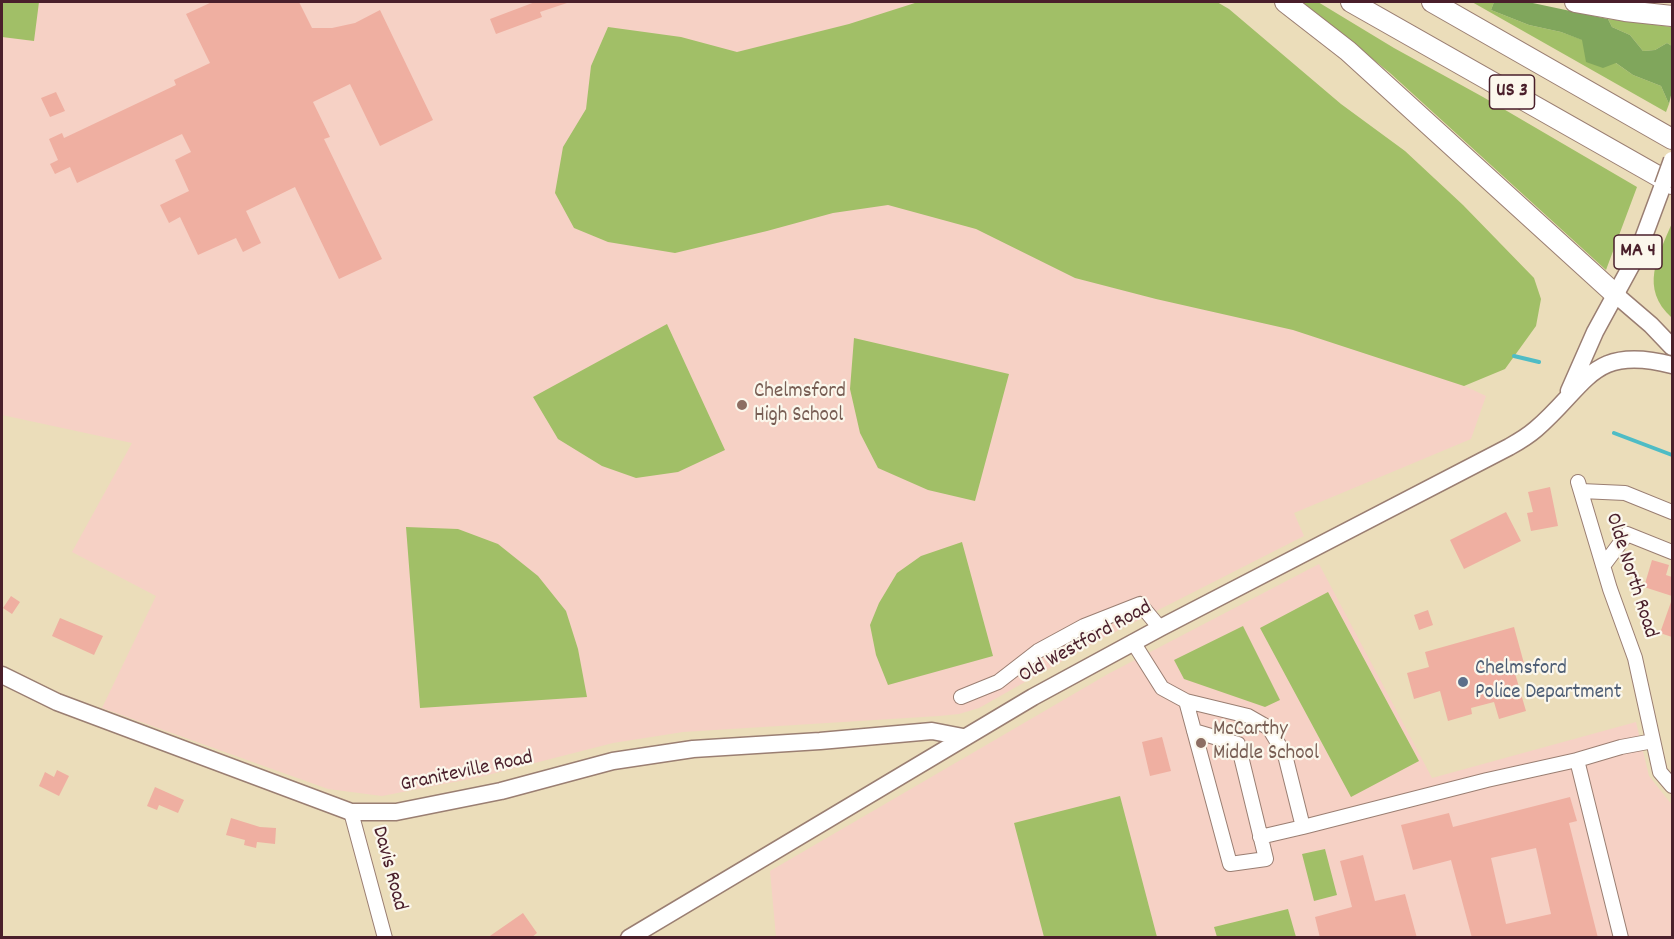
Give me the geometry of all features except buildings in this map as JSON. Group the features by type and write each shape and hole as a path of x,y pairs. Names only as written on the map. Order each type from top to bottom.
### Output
{"highway":[{"path":"1285,2 1348,51 1616,295"},
{"name":"US 3","path":"1351,2 1672,184"},
{"name":"US 3","path":"1432,2 1672,140"},
{"path":"1575,2 1625,11 1672,15"}],"main road":[{"name":"MA 4","path":"1672,160 1636,255 1616,295 1651,325 1672,347"},
{"name":"Old Westford Road","path":"1566,398 1595,332 1616,295"},
{"name":"Old Westford Road","path":"629,938 963,737 1133,642 1482,463 1535,430 1588,377 1605,364 1617,360 1641,358 1672,365"},
{"name":"Graniteville Road","path":"2,675 57,702 351,812 396,812 501,791 613,761 693,749 932,731 963,737"}],"street":[{"name":"Olde North Road","path":"1672,512 1625,493 1579,487 1635,658 1660,772 1672,786"},
{"path":"1603,566 1627,534 1672,552"},
{"path":"961,697 998,682 1038,651 1084,626 1140,604 1160,628"},
{"path":"1133,642 1162,688 1186,701 1248,716 1269,728 1285,755 1303,827"},
{"path":"1186,701 1194,731 1230,864 1266,859 1238,744 1194,731"},
{"path":"1260,837 1653,741"},
{"path":"1577,760 1621,938"},
{"name":"Davis Road","path":"351,812 385,938"}],"shaded area":[{"name":"Chelmsford High School","path":"2,2 1074,2 1363,339 1486,396 1471,439 1294,513 1304,536 1103,638 979,708 959,714 939,716 683,732 613,743 480,777 382,796 328,789 102,708 156,596 72,552 132,443 2,415"},
{"name":"McCarthy Middle School","path":"1319,564 1432,778 1636,722 1649,776 1672,805 1672,937 776,937 770,871 1108,674"}],"green space":[{"path":"2,2 39,2 34,41 2,37"},
{"path":"918,2 1217,2 1229,9 1341,104 1405,151 1463,205 1534,278 1541,299 1536,326 1505,369 1464,386 1293,330 1075,278 976,229 888,205 833,213 675,253 608,242 574,228 555,193 563,147 586,109 591,66 608,27 681,37 737,52 849,24"},
{"path":"1302,2 1318,2 1637,187 1606,270 1390,73"},
{"path":"1472,2 1494,2 1491,10 1529,25 1561,32 1583,40 1633,75 1661,86 1669,104 1666,112"},
{"path":"1494,2 1528,2 1608,19 1612,27 1630,35 1643,51 1655,50 1667,43 1672,46 1672,91 1669,104 1661,86 1633,75 1616,63 1603,68 1586,62 1582,40 1561,32 1529,25 1491,10"},
{"path":"1608,19 1672,27 1672,46 1667,43 1655,50 1643,51 1630,35 1612,27"},
{"path":"1672,223 1672,318 1662,307 1656,295 1654,272"},
{"path":"667,324 725,450 678,472 636,478 602,466 558,439 533,397"},
{"path":"854,338 1009,374 975,501 928,490 878,468 860,433 850,389"},
{"path":"406,527 458,529 498,544 538,576 566,611 578,649 587,697 420,708"},
{"path":"962,542 993,656 888,685 876,655 870,625 879,603 897,573 921,556"},
{"path":"1328,592 1419,761 1351,797 1260,628"},
{"path":"1243,626 1280,700 1265,707 1184,679 1174,660"},
{"path":"1120,796 1157,937 1044,937 1014,823"},
{"path":"1325,849 1337,895 1314,901 1302,854"},
{"path":"1288,909 1296,937 1217,937 1214,927"}],"waterway":[{"path":"1514,356 1539,362"},
{"path":"1614,433 1672,455"}],"place":[{"name":"Chelmsford High School","path":"742,405"},
{"name":"Chelmsford Police Department","path":"1463,682"},
{"name":"McCarthy Middle School","path":"1201,743"}]}
